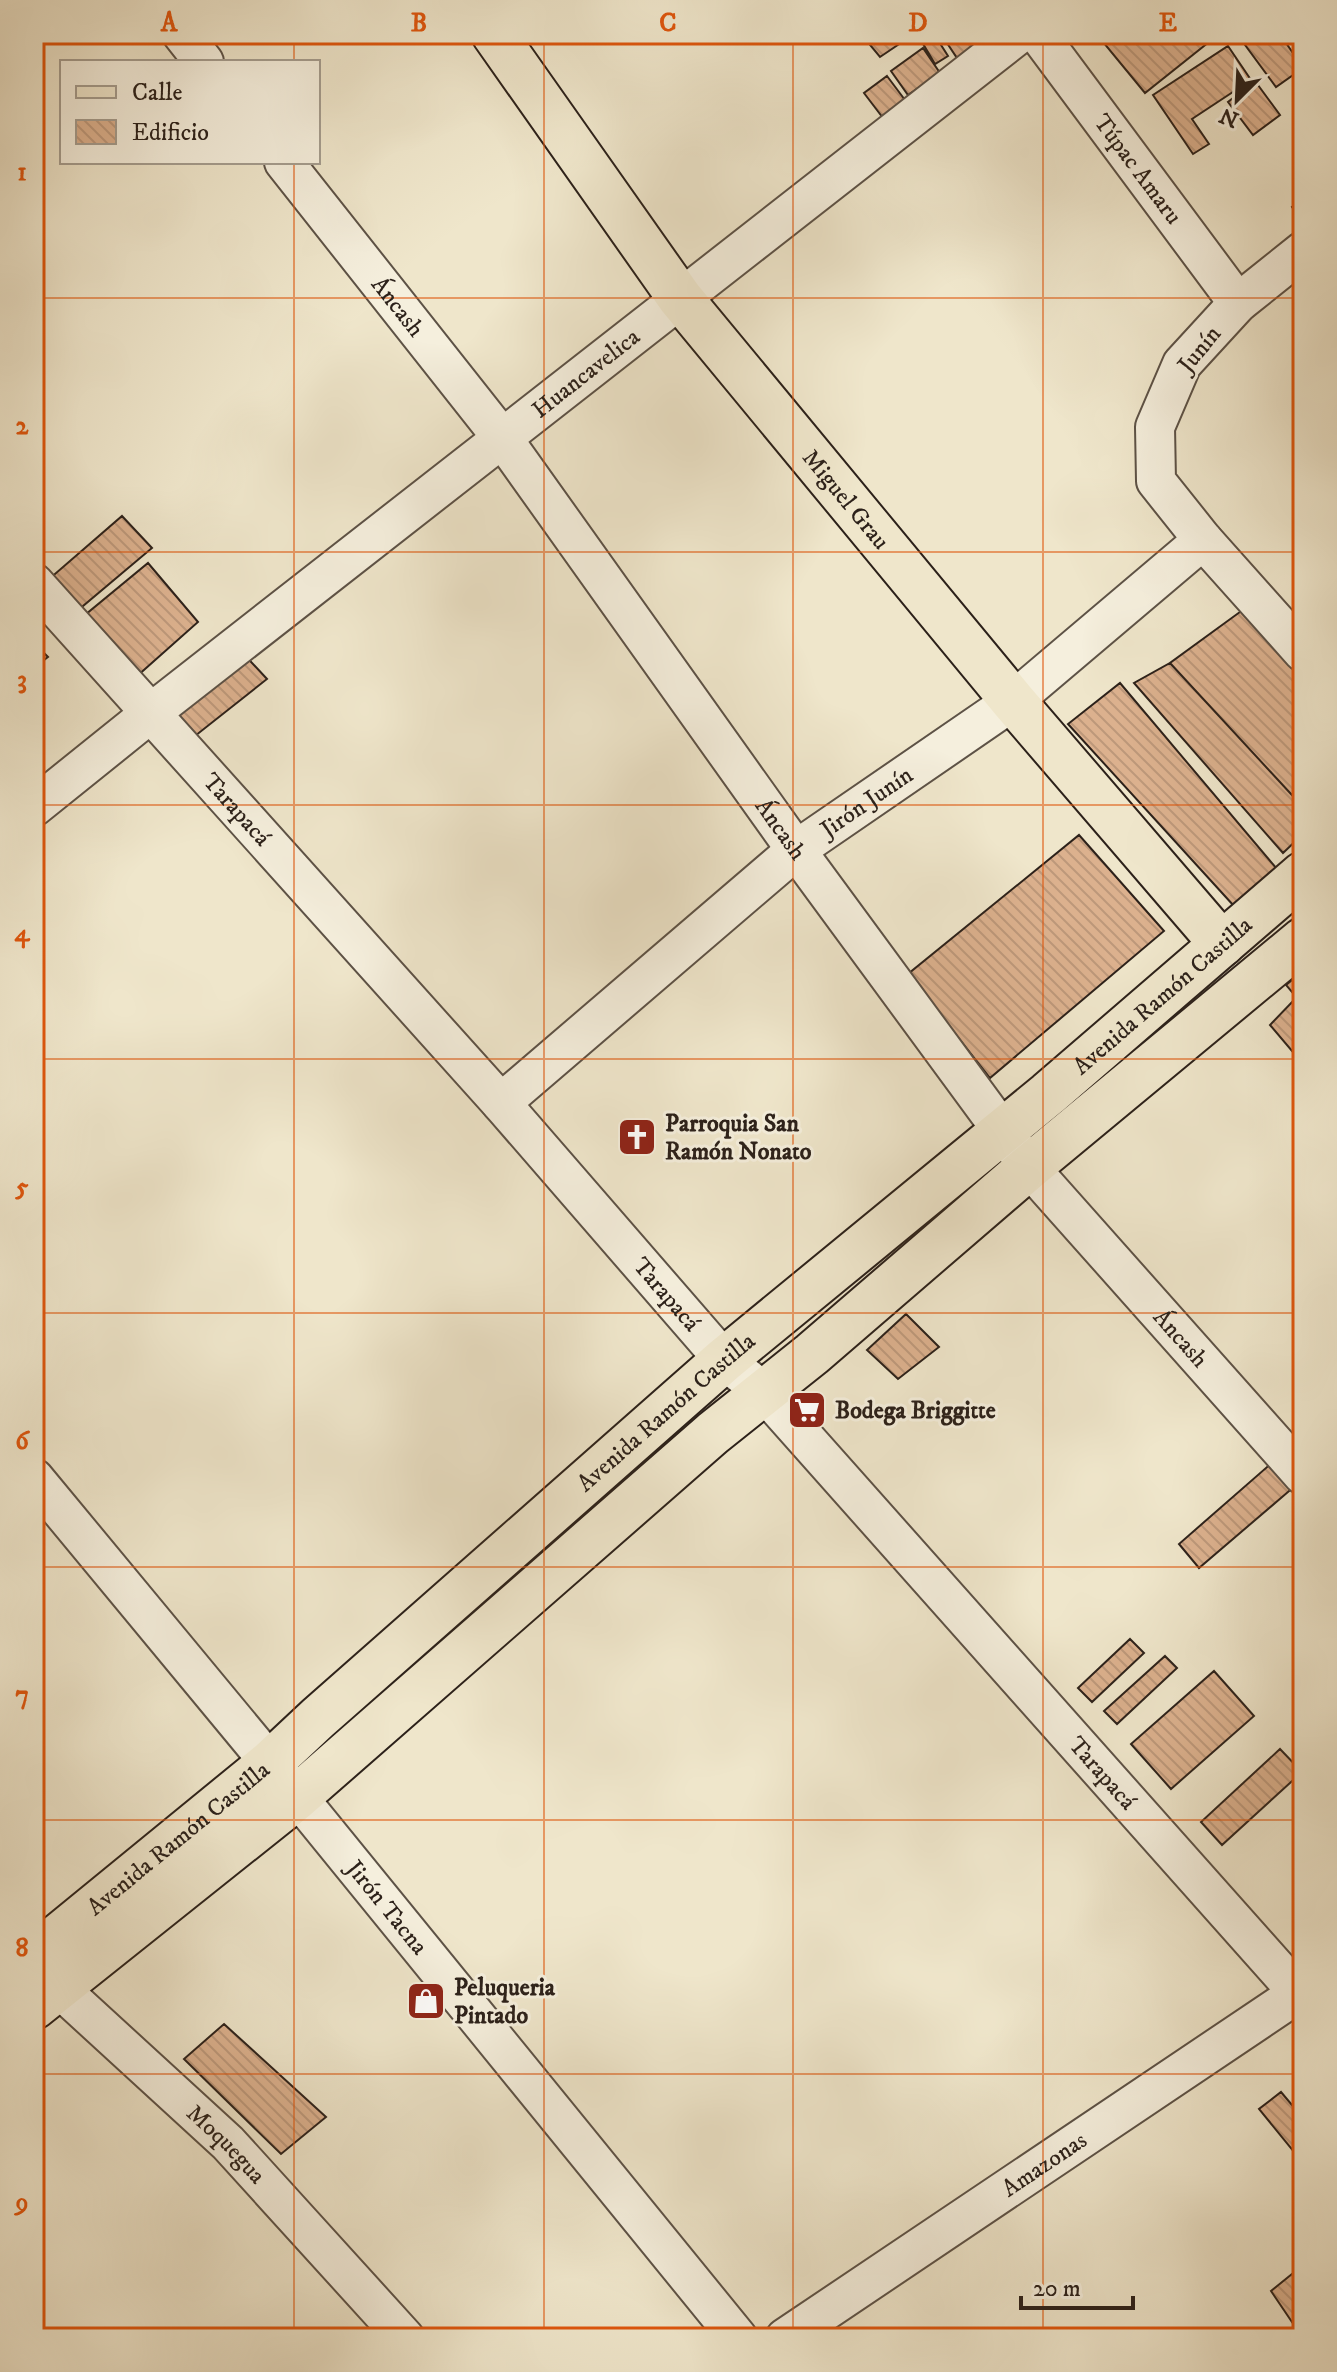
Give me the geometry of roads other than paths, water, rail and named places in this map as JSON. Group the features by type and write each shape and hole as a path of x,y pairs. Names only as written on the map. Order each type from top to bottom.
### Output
{"main road":[{"name":"Miguel Grau","path":"494,34 680,298 1013,701 1222,944"},
{"name":"Avenida Ramón Castilla","path":"40,1979 330,1708 724,1360 1002,1131 1303,874"},
{"name":"Avenida Ramón Castilla","path":"40,1979 296,1798 689,1454 1303,940"}],"street":[{"path":"182,34 202,60"},
{"name":"Huancavelica","path":"34,807 1019,34"},
{"name":"Túpac Amaru","path":"1038,34 1238,303"},
{"name":"Áncash","path":"286,164 503,439 796,850 1029,1167 1303,1475"},
{"name":"Junín","path":"1203,540 1156,481 1155,427 1182,364 1238,303 1303,251"},
{"path":"1203,540 1303,652"},
{"name":"Jirón Junín","path":"501,1103 796,850 1013,701 1203,540"},
{"name":"Tarapacá","path":"34,583 501,1103 724,1360 764,1392 1301,1994"},
{"name":"Jirón Tacna","path":"34,1478 738,2338"},
{"name":"Moquegua","path":"40,1979 228,2143 405,2338"},
{"name":"Amazonas","path":"785,2338 1301,1994"}],"place":[{"name":"Parroquia San Ramón Nonato","path":"637,1137"},
{"name":"Bodega Briggitte","path":"807,1410"},
{"name":"Peluqueria Pintado","path":"426,2001"}]}
